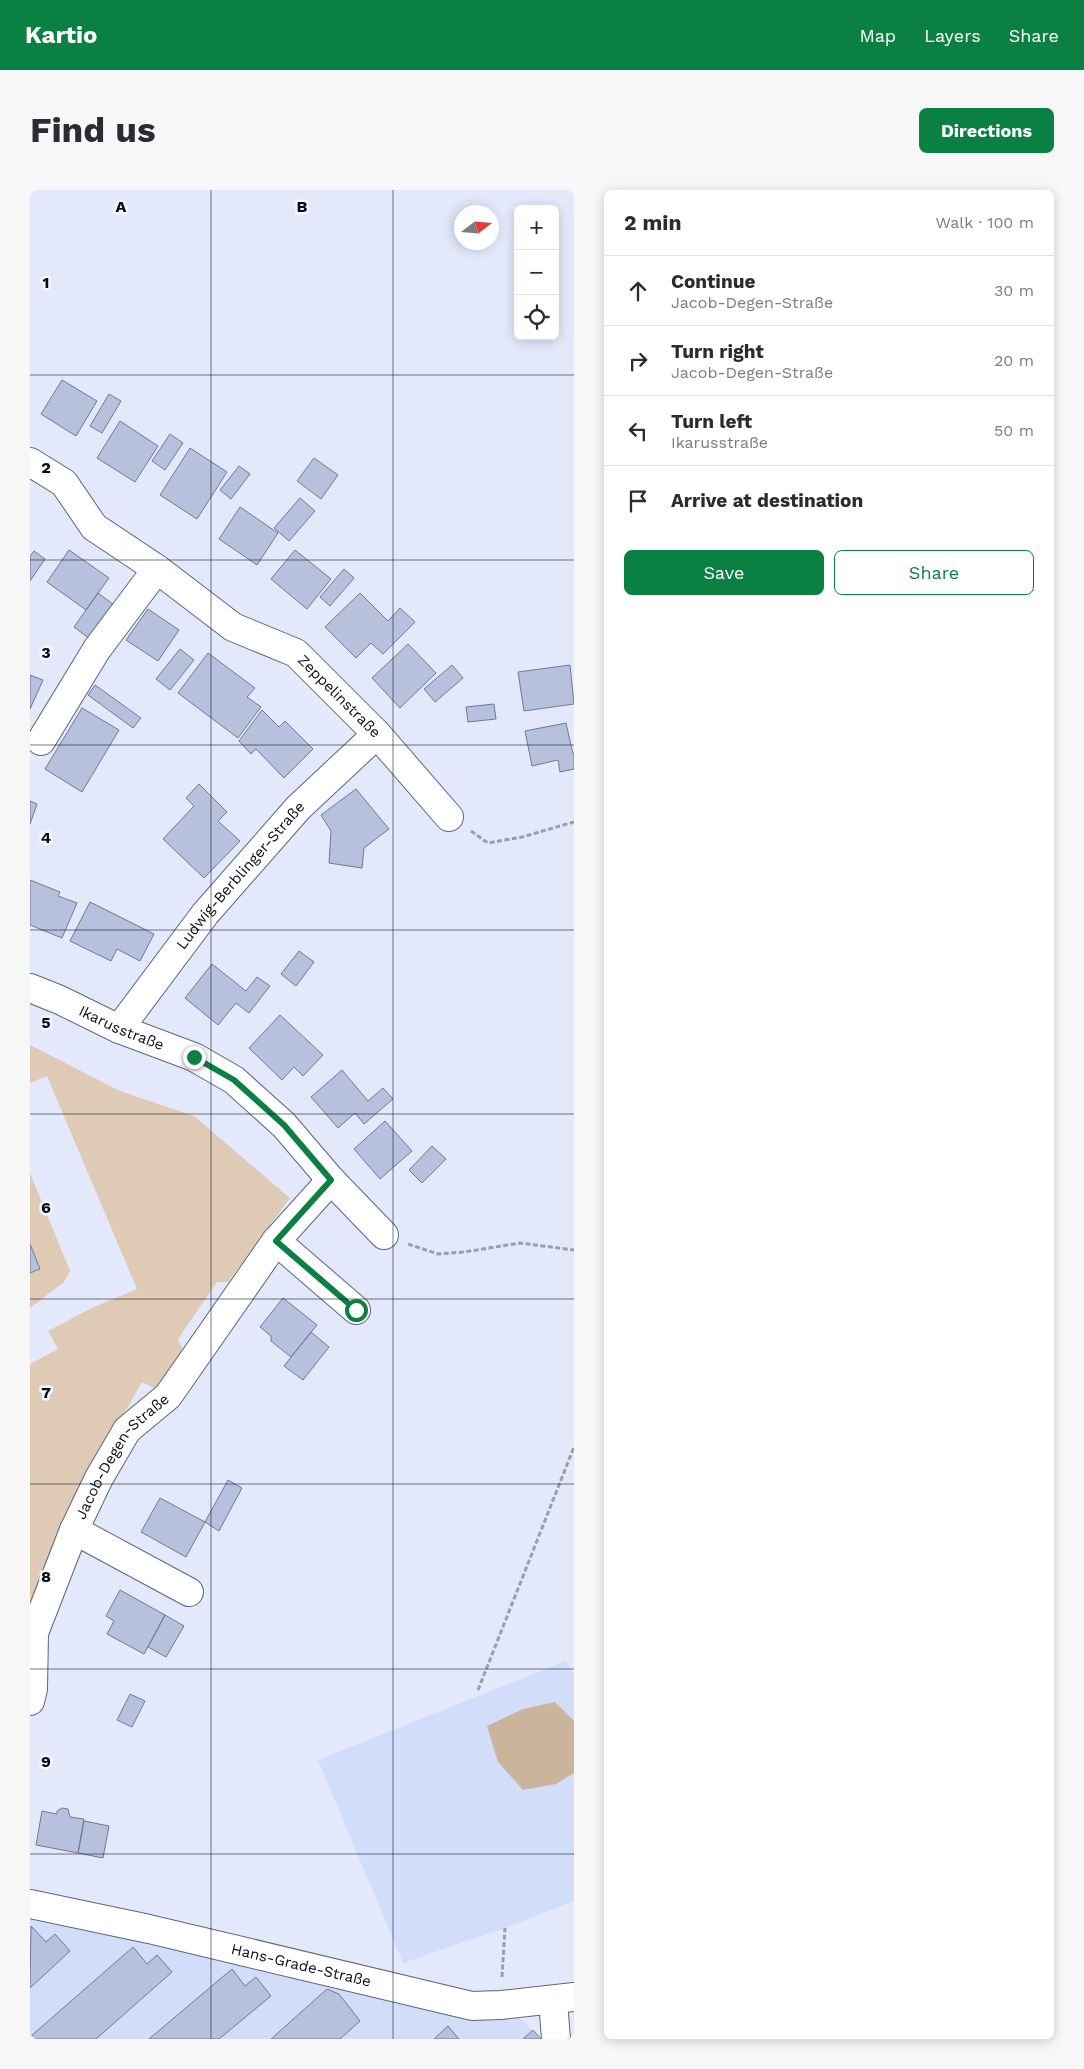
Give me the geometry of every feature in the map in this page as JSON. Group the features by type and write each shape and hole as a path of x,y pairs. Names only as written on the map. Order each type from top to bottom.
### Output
{"street":[{"name":"Zeppelinstraße","path":"30,462 64,483 94,527 157,569 234,627 296,653 377,734 449,817"},
{"path":"41,741 97,649 157,569"},
{"name":"Ludwig-Berblinger-Straße","path":"119,1029 205,914 298,808 377,734"},
{"name":"Ikarusstraße","path":"30,988 119,1029 194,1057 234,1080 284,1125 331,1180 384,1235"},
{"name":"Jacob-Degen-Straße","path":"30,1701 33,1689 34,1633 74,1530 99,1478 127,1430 168,1396 276,1241 331,1180"},
{"path":"276,1241 356,1310"},
{"path":"74,1530 189,1592"},
{"name":"Hans-Grade-Straße","path":"30,1904 149,1929 472,2006 564,1999"},
{"path":"556,2039 564,1999"}],"path":[{"path":"449,817 488,842 522,837 574,822"},
{"path":"384,1235 438,1254 520,1243 574,1250"},
{"path":"478,1690 574,1447"},
{"path":"501,2005 505,1928"}],"shaded area":[{"path":"30,1045 120,1091 194,1116 290,1198 228,1282 217,1282 178,1339 184,1353 158,1390 142,1382 63,1520 30,1610 30,1364 58,1349 48,1331 94,1307 137,1289 47,1076 30,1083"},
{"path":"30,1173 70,1271 64,1282 30,1308"},
{"path":"566,1661 574,1674 574,1901 505,1928 403,1963 318,1760"},
{"path":"555,1702 574,1721 574,1773 556,1784 523,1790 498,1762 487,1726 523,1709"},
{"path":"30,1918 473,2016 519,2017 541,2039 30,2039"}],"building":[{"path":"62,380 97,401 76,436 41,414"},
{"path":"109,394 121,401 102,433 90,426"},
{"path":"120,421 158,446 135,482 97,458"},
{"path":"170,434 183,443 165,470 152,461"},
{"path":"190,448 227,472 197,519 160,495"},
{"path":"314,458 338,475 321,499 297,481"},
{"path":"239,466 250,474 231,499 220,490"},
{"path":"300,498 315,511 289,541 274,528"},
{"path":"240,507 278,533 257,565 219,539"},
{"path":"69,550 109,578 86,610 47,582"},
{"path":"295,550 331,579 307,609 271,579"},
{"path":"34,551 45,559 30,581 30,556"},
{"path":"344,569 354,578 330,606 320,597"},
{"path":"98,593 118,608 94,642 74,627"},
{"path":"360,593 388,621 400,608 415,622 383,654 371,643 356,658 325,627"},
{"path":"148,609 179,630 158,661 126,640"},
{"path":"408,644 436,673 400,708 372,678"},
{"path":"180,649 194,660 170,690 156,679"},
{"path":"208,653 255,688 247,697 261,707 238,738 178,693"},
{"path":"452,665 463,678 435,702 424,689"},
{"path":"570,665 574,704 524,711 518,672"},
{"path":"30,675 43,680 30,709"},
{"path":"95,685 141,718 133,728 88,695"},
{"path":"494,704 496,719 468,722 466,707"},
{"path":"82,708 119,730 82,792 45,769"},
{"path":"262,710 279,727 285,721 313,749 284,778 256,749 251,754 239,741"},
{"path":"566,723 574,754 574,769 560,772 558,760 532,766 525,731"},
{"path":"199,784 227,812 218,821 240,841 204,878 163,839 194,806 186,798"},
{"path":"356,789 389,829 364,848 362,868 329,863 331,831 321,815"},
{"path":"30,801 37,804 30,824"},
{"path":"30,880 60,892 58,896 77,903 62,938 30,925"},
{"path":"90,902 154,934 140,961 117,949 111,961 70,941"},
{"path":"299,951 314,962 296,986 281,974"},
{"path":"212,964 246,991 257,977 270,986 249,1013 236,1003 218,1025 185,998"},
{"path":"280,1015 323,1055 303,1076 294,1067 282,1080 249,1048"},
{"path":"342,1070 368,1101 383,1088 393,1099 364,1124 355,1113 338,1128 311,1097"},
{"path":"385,1121 412,1151 380,1179 354,1149"},
{"path":"432,1146 446,1159 422,1183 409,1170"},
{"path":"30,1244 40,1269 30,1273"},
{"path":"283,1298 317,1325 291,1357 271,1341 271,1336 260,1327"},
{"path":"311,1332 329,1347 303,1380 284,1366"},
{"path":"228,1480 242,1488 219,1531 205,1522"},
{"path":"160,1498 205,1522 186,1557 141,1532"},
{"path":"120,1590 165,1615 144,1654 107,1634 114,1621 106,1616"},
{"path":"165,1615 184,1626 166,1657 148,1647"},
{"path":"130,1694 145,1701 132,1727 117,1720"},
{"path":"62,1808 68,1809 70,1817 84,1819 78,1853 36,1845 42,1811 57,1814 57,1811"},
{"path":"84,1821 109,1826 103,1858 78,1853"},
{"path":"31,1926 46,1942 55,1934 70,1951 30,1988"},
{"path":"133,1947 147,1964 157,1955 172,1972 96,2039 30,2039 30,2037"},
{"path":"232,1969 245,1986 256,1977 271,1996 219,2039 149,2039"},
{"path":"327,1989 339,1994 360,2021 340,2039 271,2039"},
{"path":"448,2026 459,2039 434,2039"},
{"path":"533,2030 541,2039 523,2039"}],"route":[{"path":"194,1057 234,1080 284,1125 331,1180 276,1241 356,1310"}]}
